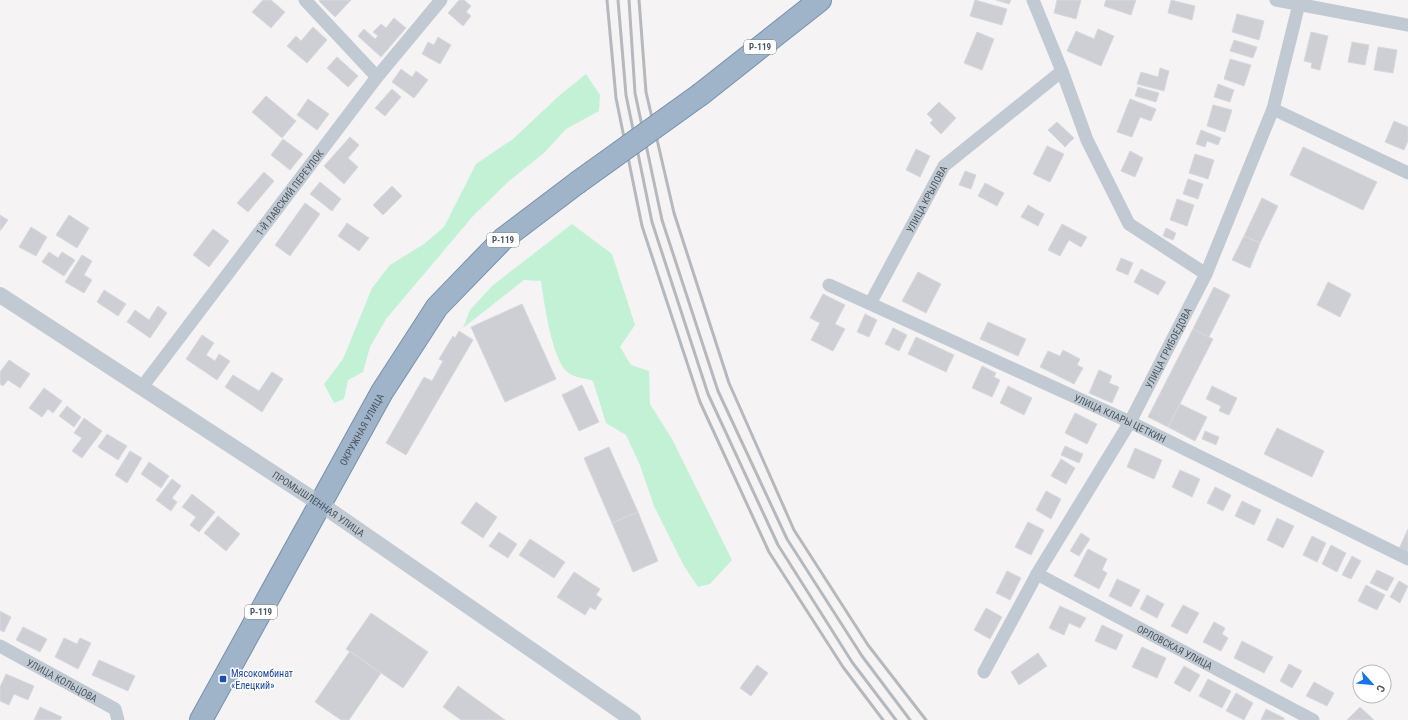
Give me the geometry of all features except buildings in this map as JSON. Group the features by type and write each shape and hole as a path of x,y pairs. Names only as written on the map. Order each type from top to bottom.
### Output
{"highway":[{"name":"ОКРУЖНАЯ УЛИЦА","path":"201,720 281,577 319,503 382,392 437,307 503,239 577,183 701,94 820,0"}],"street":[{"path":"305,0 377,77"},
{"name":"1-Й ЛАВСКИЙ ПЕРЕУЛОК","path":"142,387 377,77 441,0"},
{"path":"1033,0 1062,71 1087,140 1129,224 1206,274"},
{"path":"1276,0 1299,2 1408,25"},
{"name":"УЛИЦА ГРИБОЕДОВА","path":"984,672 1037,574 1130,422 1206,274 1272,109 1299,2"},
{"name":"УЛИЦА КРЫЛОВА","path":"871,302 944,166 1062,71"},
{"path":"1272,109 1408,173"},
{"name":"УЛИЦА КЛАРЫ ЦЕТКИН","path":"829,285 871,302 1130,422 1408,559"},
{"name":"ПРОМЫШЛЕННАЯ УЛИЦА","path":"0,294 319,503 632,720"},
{"name":"ОРЛОВСКАЯ УЛИЦА","path":"1037,574 1313,720"},
{"name":"УЛИЦА КОЛЬЦОВА","path":"0,646 115,709 118,720"}],"green space":[{"path":"586,74 600,95 599,111 566,129 544,153 509,181 473,216 386,319 370,347 363,372 348,380 344,399 334,403 324,384 343,359 372,288 390,265 424,244 444,227 476,164 513,139 560,95"},
{"path":"572,224 612,254 635,325 620,347 631,365 649,371 650,404 672,439 732,560 710,584 698,587 684,566 654,506 640,465 626,435 606,423 593,381 570,374 558,358 550,331 541,281 524,280 463,328 470,310 492,286"}],"railway":[{"path":"607,0 616,98 642,226 700,402 769,552 843,667 883,720"},
{"path":"618,0 626,95 652,222 708,394 778,545 852,662 896,720"},
{"path":"629,0 635,93 662,220 718,391 787,539 862,656 910,720"},
{"path":"639,0 646,92 674,213 729,383 794,530 868,645 926,720"}],"place":[{"name":"Мясокомбинат «Елецкий»","path":"223,679"}]}
